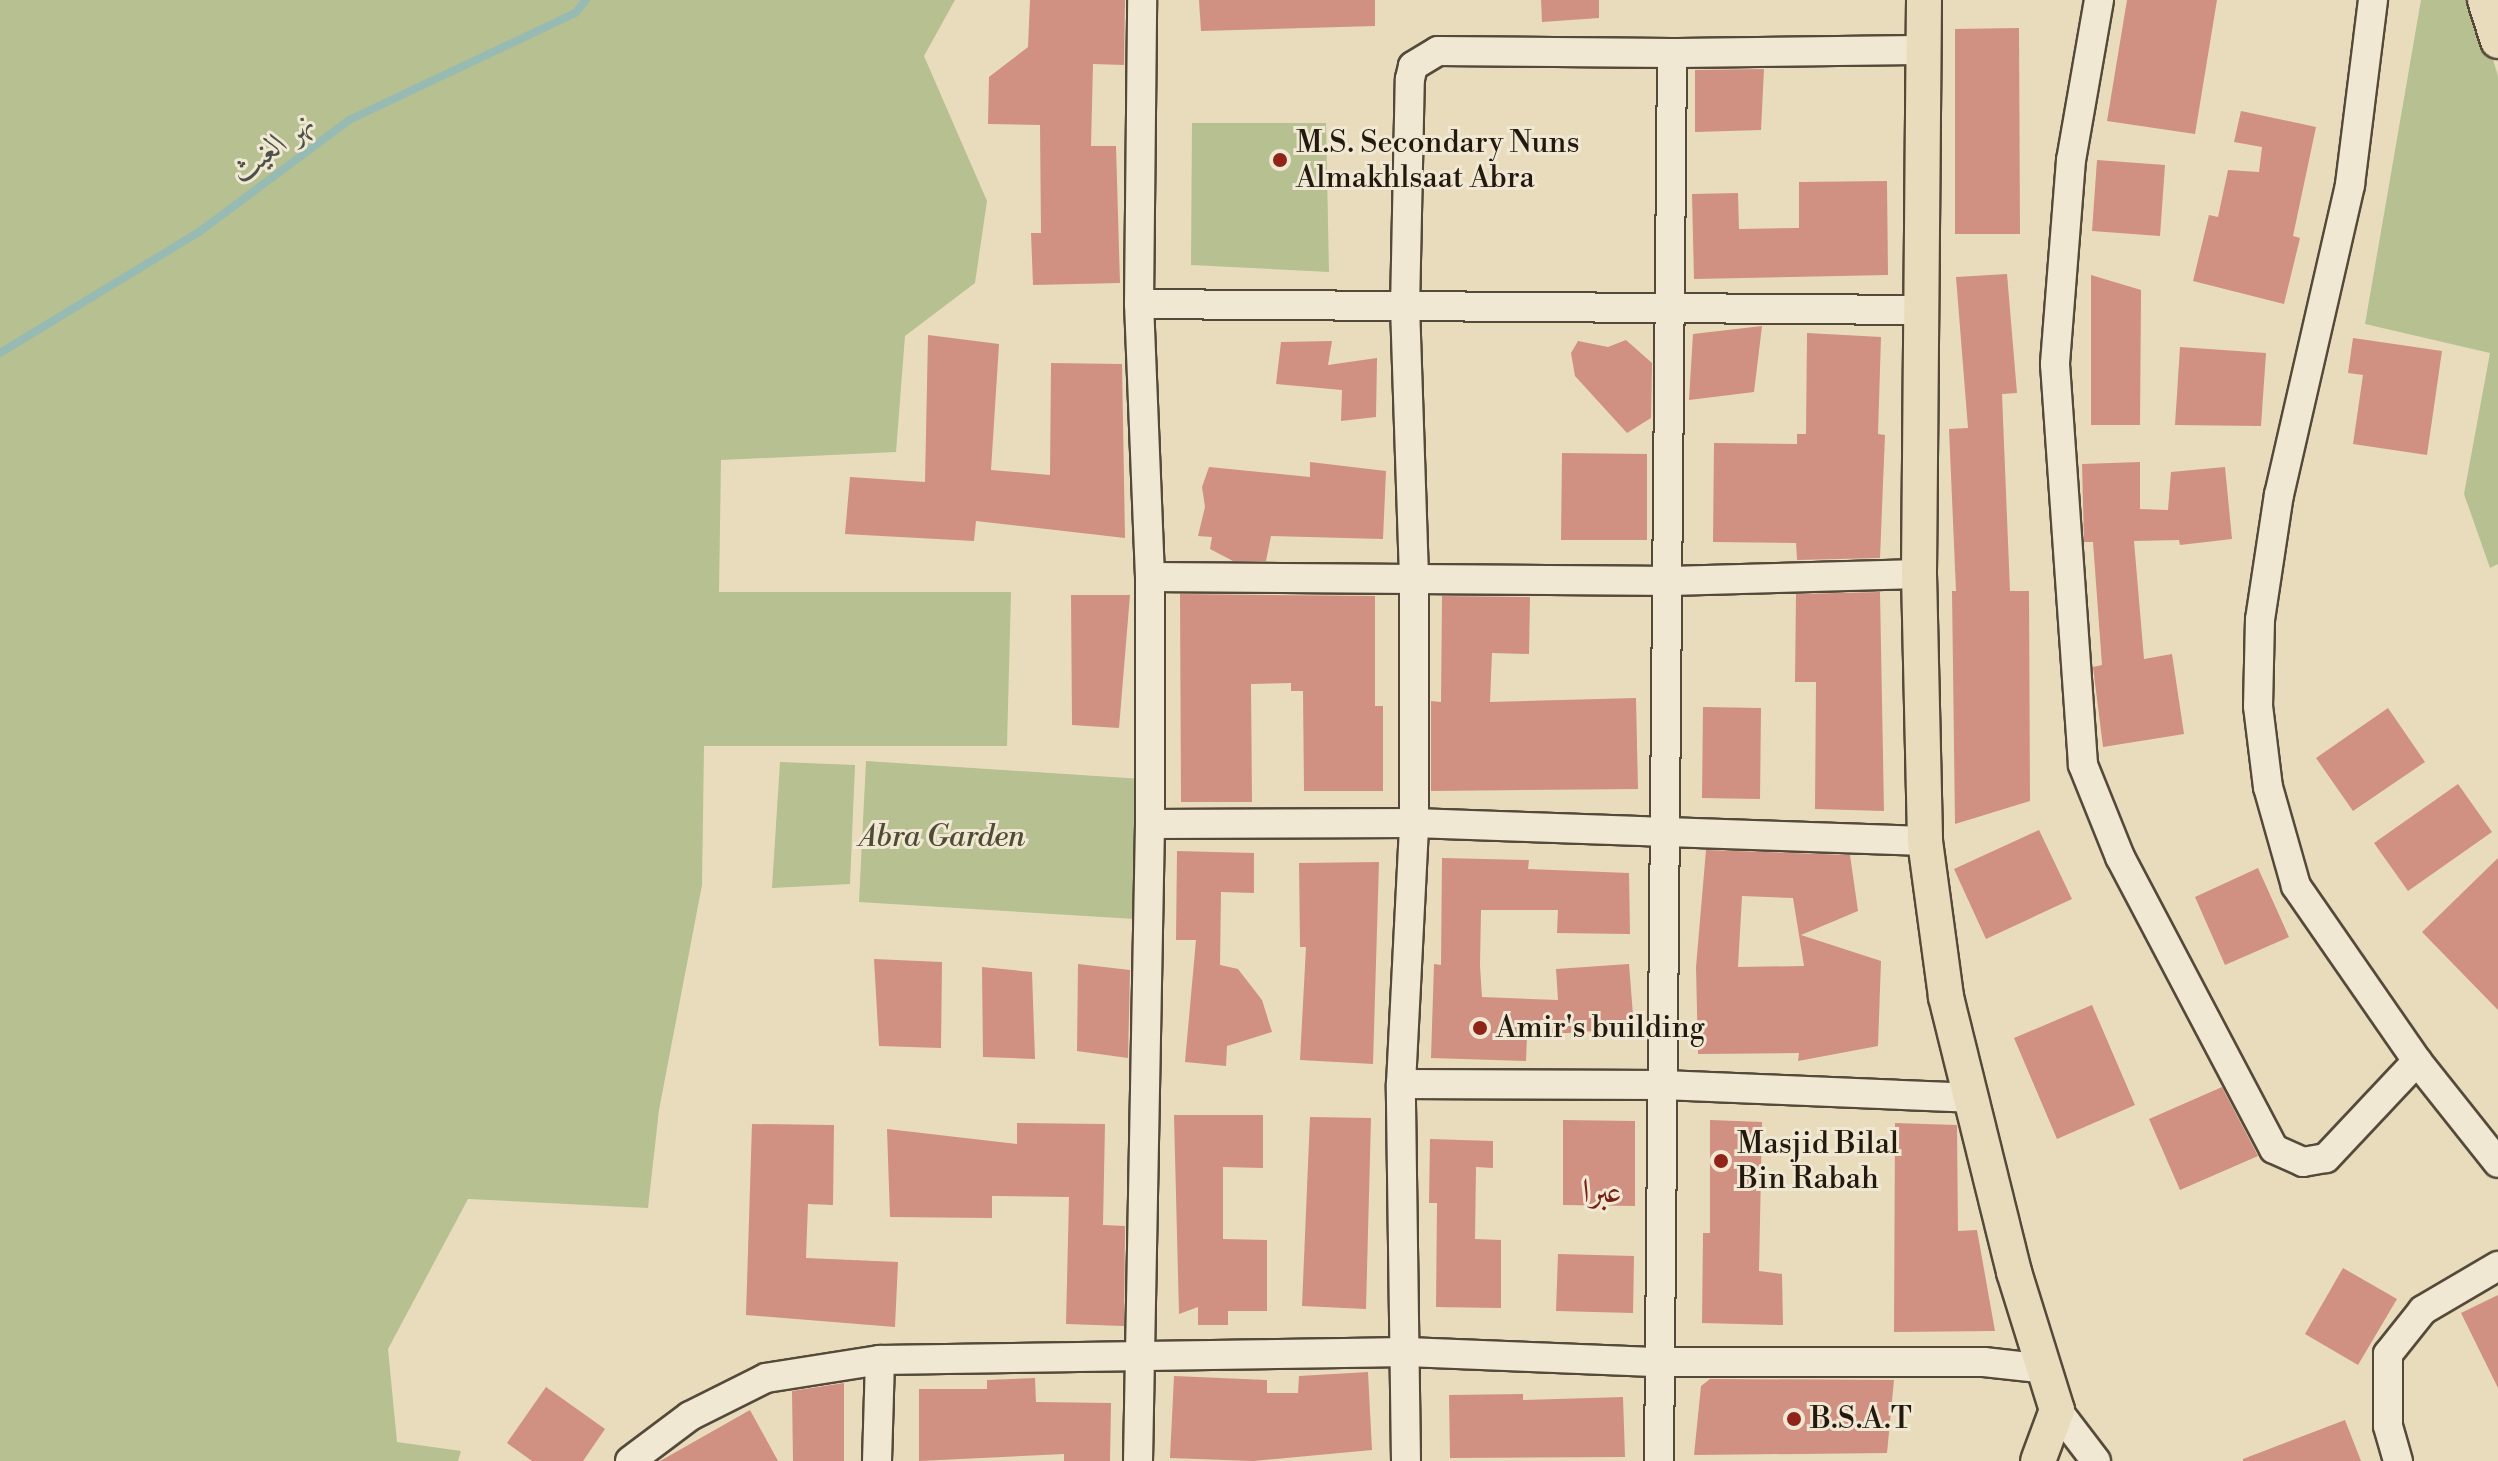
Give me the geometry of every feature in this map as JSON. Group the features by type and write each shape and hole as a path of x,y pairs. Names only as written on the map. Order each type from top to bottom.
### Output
{"main road":[{"path":"1924,0 1919,574 1925,841 1946,997 2014,1272 2057,1410 2038,1461"},
{"path":"2485,0 2498,41"}],"street":[{"path":"1138,1461 1150,824 1150,577 1139,304 1142,0"},
{"path":"2099,0 2071,160 2055,364 2083,765 2120,857 2274,1149 2303,1162 2326,1158 2417,1061"},
{"path":"2373,0 2350,185 2279,494 2260,619 2258,706 2268,787 2296,886 2417,1061 2498,1163"},
{"path":"1406,1461 1407,1352 1401,1084 1414,823 1414,577 1405,309 1407,96 1413,66 1438,51 1672,53 1923,50"},
{"path":"1659,1461 1670,581 1672,53"},
{"path":"1139,304 1405,309 1920,310"},
{"path":"1150,577 1670,581 1919,574"},
{"path":"1150,824 1414,823 1925,841"},
{"path":"1401,1084 1663,1085 1970,1098"},
{"path":"2398,1461 2388,1426 2388,1354 2423,1310 2498,1266"},
{"path":"630,1461 690,1416 766,1378 880,1360 1140,1359 1407,1352 1660,1362 1858,1360 2046,1369"},
{"path":"877,1461 880,1360"},
{"path":"2057,1410 2096,1461"}],"green space":[{"path":"0,0 955,0 924,56 987,201 975,283 905,336 896,452 721,460 719,592 1011,592 1007,746 704,746 702,885 659,1110 648,1208 468,1199 388,1349 397,1442 461,1451 458,1461 0,1461"},
{"path":"2421,0 2475,0 2498,76 2498,564 2490,568 2464,494 2490,353 2365,324"},
{"path":"1192,123 1326,123 1329,272 1191,265"},
{"name":"Abra Garden","path":"866,761 1142,779 1135,919 859,902"},
{"path":"780,762 855,765 850,884 772,888"}],"building":[{"path":"1030,0 1125,0 1124,65 1093,64 1091,146 1116,146 1120,283 1033,285 1031,233 1041,233 1040,125 988,124 989,77 1028,47"},
{"path":"1199,0 1375,0 1375,26 1201,31"},
{"path":"1541,0 1599,0 1599,18 1542,22"},
{"path":"2127,0 2217,0 2195,134 2107,121"},
{"path":"2019,28 2020,234 1955,234 1955,29"},
{"path":"1764,69 1761,130 1695,132 1695,70"},
{"path":"2241,111 2316,127 2293,236 2300,238 2284,304 2193,281 2209,215 2218,217 2228,170 2259,172 2262,147 2234,142"},
{"path":"2097,160 2165,165 2160,236 2092,231"},
{"path":"1887,181 1888,275 1694,279 1692,194 1738,193 1739,229 1799,228 1799,182"},
{"path":"2007,274 2017,393 2002,394 2010,591 2029,591 2030,801 1955,824 1952,591 1956,591 1949,429 1968,428 1956,277"},
{"path":"2091,275 2141,290 2140,425 2091,425"},
{"path":"1762,326 1754,392 1689,400 1693,334"},
{"path":"1807,333 1881,337 1878,434 1885,435 1880,558 1797,560 1796,543 1713,542 1714,443 1797,444 1797,434 1806,434"},
{"path":"928,335 999,344 991,470 1050,475 1051,363 1122,364 1125,538 976,521 974,541 845,534 850,477 925,482"},
{"path":"2353,338 2442,351 2427,455 2353,444 2363,375 2348,373"},
{"path":"1626,340 1652,363 1651,418 1627,433 1575,376 1571,353 1578,341 1608,347"},
{"path":"1332,341 1328,365 1377,358 1376,417 1341,421 1342,390 1276,384 1281,342"},
{"path":"2180,347 2266,353 2261,426 2175,425"},
{"path":"1562,453 1647,454 1647,540 1561,540"},
{"path":"1310,462 1386,471 1383,539 1271,536 1266,561 1233,561 1210,549 1212,537 1198,536 1205,507 1202,487 1209,467 1310,477"},
{"path":"2140,462 2140,509 2168,510 2171,472 2225,467 2232,539 2180,545 2179,540 2134,541 2144,659 2172,654 2184,734 2103,747 2093,667 2102,665 2093,542 2084,542 2082,464"},
{"path":"1880,592 1884,811 1815,809 1816,682 1795,682 1796,594"},
{"path":"1180,594 1375,596 1375,706 1383,706 1383,791 1304,791 1303,691 1291,691 1291,683 1251,684 1252,802 1181,802"},
{"path":"1071,595 1130,595 1119,728 1072,725"},
{"path":"1442,596 1530,597 1529,654 1492,653 1490,702 1636,698 1638,789 1431,791 1431,701 1441,702"},
{"path":"1703,707 1761,708 1760,799 1702,798"},
{"path":"2388,708 2425,762 2353,811 2316,758"},
{"path":"2458,784 2492,832 2408,891 2374,843"},
{"path":"2039,830 2072,899 1986,939 1954,869"},
{"path":"1706,850 1850,855 1858,911 1801,935 1881,961 1878,1046 1798,1061 1799,1053 1698,1054 1696,967","holes":["1742,896 1793,898 1804,966 1738,967"]},
{"path":"1177,851 1254,853 1254,893 1221,892 1220,965 1238,969 1262,1000 1272,1032 1227,1046 1226,1066 1185,1062 1196,940 1176,940"},
{"path":"1442,858 1529,860 1528,869 1629,873 1630,934 1557,933 1558,910 1481,910 1480,966 1482,997 1558,1000 1556,969 1629,964 1634,1028 1527,1036 1526,1061 1431,1058 1434,964 1441,965"},
{"path":"2498,858 2498,1010 2422,932"},
{"path":"1379,862 1373,1064 1300,1060 1306,947 1300,947 1299,863"},
{"path":"2258,868 2289,937 2225,965 2195,897"},
{"path":"874,959 942,962 941,1048 879,1046"},
{"path":"1078,964 1130,970 1128,1058 1077,1051"},
{"path":"982,967 1032,972 1035,1059 983,1057"},
{"path":"2092,1005 2135,1105 2057,1139 2014,1038"},
{"path":"2222,1087 2258,1156 2180,1190 2149,1119"},
{"path":"1174,1115 1263,1115 1263,1168 1223,1167 1223,1239 1267,1240 1267,1311 1228,1311 1228,1325 1198,1325 1198,1307 1179,1314"},
{"path":"1310,1117 1371,1118 1366,1309 1302,1306"},
{"path":"1563,1120 1635,1121 1635,1206 1563,1205"},
{"path":"1710,1120 1762,1122 1759,1271 1782,1274 1783,1325 1702,1323 1703,1233 1710,1233"},
{"path":"1017,1123 1105,1124 1103,1225 1125,1226 1124,1326 1066,1324 1069,1197 992,1196 992,1218 890,1217 887,1129 1017,1144"},
{"path":"1895,1123 1957,1125 1958,1231 1977,1230 1995,1331 1894,1332"},
{"path":"752,1124 834,1125 833,1205 808,1204 806,1258 898,1262 895,1327 746,1315"},
{"path":"1430,1139 1493,1141 1493,1168 1476,1167 1475,1239 1501,1240 1501,1308 1436,1307 1437,1203 1429,1203"},
{"path":"1558,1254 1634,1256 1633,1313 1556,1311"},
{"path":"2343,1268 2397,1299 2358,1365 2305,1334"},
{"path":"2498,1295 2498,1388 2461,1313"},
{"path":"1368,1372 1372,1450 1253,1461 1170,1458 1174,1376 1267,1380 1267,1393 1298,1393 1299,1376"},
{"path":"1035,1378 1036,1402 1111,1403 1110,1461 1064,1461 1064,1454 919,1461 919,1389 987,1389 987,1380"},
{"name":"B.S.A.T","path":"1710,1379 1894,1380 1887,1453 1694,1455 1701,1386"},
{"path":"844,1383 844,1461 793,1461 792,1391"},
{"path":"546,1387 605,1429 583,1461 532,1461 507,1443"},
{"path":"1523,1394 1523,1400 1623,1397 1625,1457 1450,1458 1449,1395"},
{"path":"750,1410 778,1461 660,1461"},
{"path":"2345,1420 2361,1461 2243,1461 2243,1459"}],"waterway":[{"name":"نهر الغيث","path":"0,353 199,232 349,120 575,13 586,0"}],"place":[{"name":"M.S. Secondary Nuns Almakhlsaat Abra","path":"1280,160"},
{"name":"Amir's building","path":"1480,1028"},
{"name":"Masjid Bilal Bin Rabah","path":"1721,1161"},
{"name":"B.S.A.T","path":"1794,1419"}],"district":[{"name":"عبرا","path":"1602,1193"}]}
